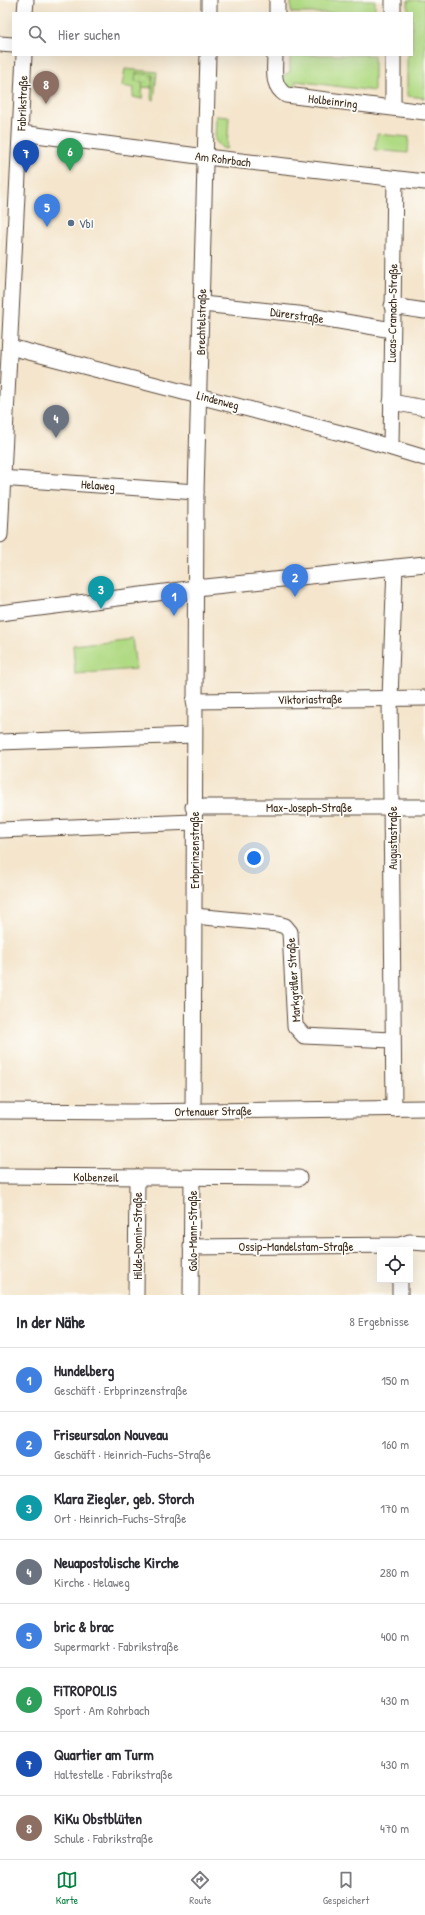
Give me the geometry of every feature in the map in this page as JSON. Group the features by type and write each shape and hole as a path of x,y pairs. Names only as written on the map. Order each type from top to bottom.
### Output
{"street":[{"path":"25,12 26,0"},
{"path":"209,0 209,12"},
{"path":"277,0 277,12"},
{"path":"393,0 393,12"},
{"path":"0,44 12,45"},
{"name":"Fabrikstraße","path":"0,535 24,56"},
{"name":"Brechtelstraße","path":"196,588 196,492 200,396 208,56"},
{"name":"Holbeinring","path":"275,56 275,83 278,89 286,95 425,112"},
{"path":"392,108 393,56"},
{"name":"Am Rohrbach","path":"21,133 206,157 425,182"},
{"name":"Lucas-Cranach-Straße","path":"391,446 395,179"},
{"name":"Dürerstraße","path":"202,304 298,314 392,330"},
{"path":"392,306 425,311"},
{"name":"Lindenweg","path":"10,347 391,446 425,458"},
{"path":"391,402 425,408"},
{"name":"Helaweg","path":"2,478 196,492"},
{"path":"0,613 196,588 425,564"},
{"name":"Augustastraße","path":"394,1109 392,1040 392,807 390,698 395,567"},
{"name":"Erbprinzenstraße","path":"192,1111 194,916 193,814 196,588"},
{"name":"Viktoriastraße","path":"194,701 425,698"},
{"path":"0,742 194,735"},
{"name":"Max-Joseph-Straße","path":"0,830 193,814 392,807 425,808"},
{"name":"Markgräfler Straße","path":"194,916 278,924 285,926 290,932 295,1026 304,1036 392,1040"},
{"name":"Ortenauer Straße","path":"0,1111 192,1111 425,1108"},
{"name":"Kolbenzeil","path":"0,1176 192,1178"},
{"name":"Hilde-Domin-Straße","path":"136,1295 137,1177"},
{"name":"Golo-Mann-Straße","path":"191,1295 192,1178 300,1178"},
{"name":"Ossip-Mandelstam-Straße","path":"402,1247 410,1242 425,1243"},
{"name":"Ossip-Mandelstam-Straße","path":"192,1247 377,1248"},
{"path":"400,1283 400,1295"}],"green space":[{"path":"291,0 375,0 375,12 291,12"},
{"path":"408,0 425,0 425,98 407,96 407,56 413,56 413,12 408,12"},
{"path":"290,56 374,56 374,91 296,81 294,91 285,90 280,77 290,72"},
{"path":"125,69 157,72 154,100 151,99 153,75 143,82 142,99 133,97 134,88 122,86"},
{"path":"136,73 153,75 152,88 142,87 143,82 135,81"},
{"path":"216,116 229,117 227,149 222,148 215,140"},
{"path":"377,134 409,137 408,153 375,150"},
{"path":"132,638 136,669 75,674 73,645"}],"place":[{"name":"KiKu Obstblüten","path":"46,104"},
{"name":"FiTROPOLIS","path":"70,171"},
{"name":"Quartier am Turm","path":"26,173"},
{"name":"VbI","path":"71,223"},
{"name":"bric & brac","path":"47,227"},
{"name":"Neuapostolische Kirche","path":"56,438"},
{"name":"Friseursalon Nouveau","path":"295,597"},
{"name":"Klara Ziegler, geb. Storch","path":"101,609"},
{"name":"Hundelberg","path":"174,616"}]}
